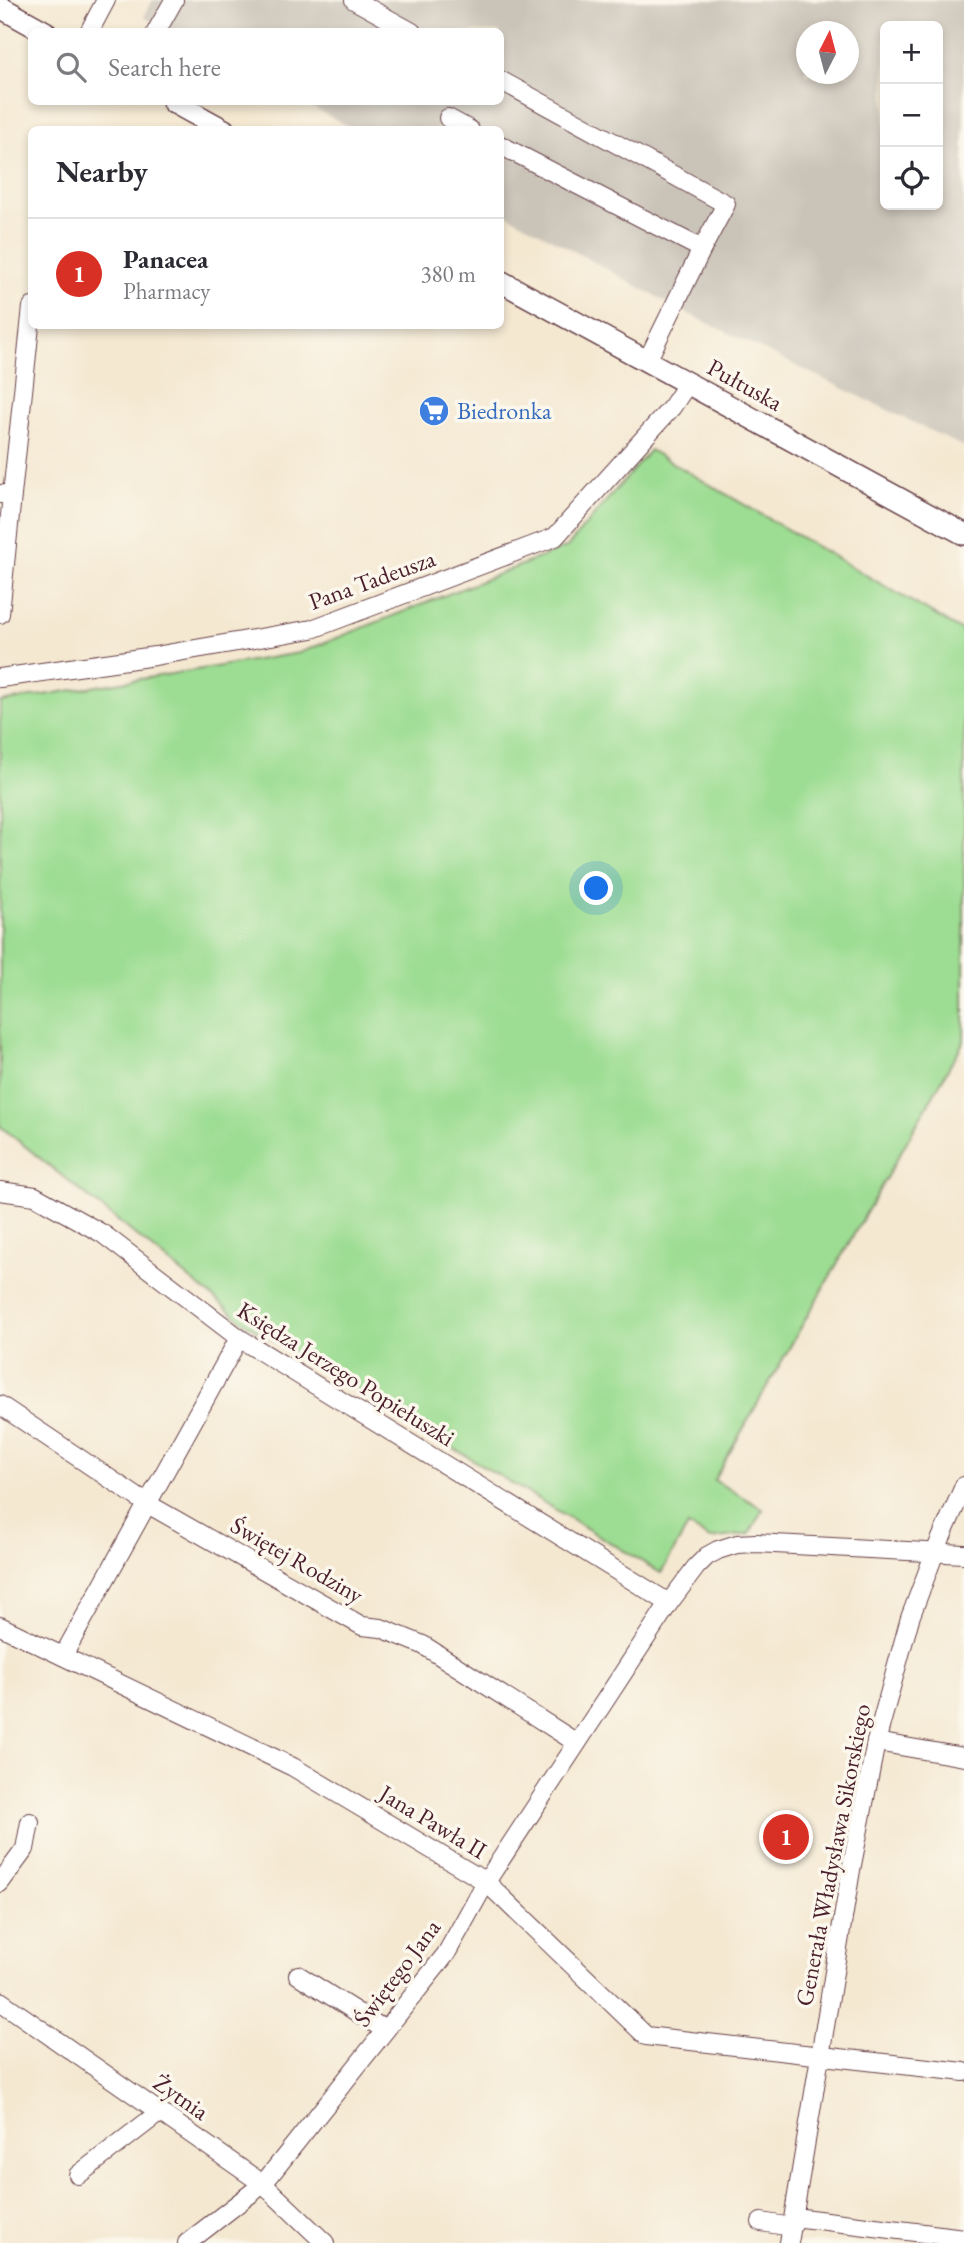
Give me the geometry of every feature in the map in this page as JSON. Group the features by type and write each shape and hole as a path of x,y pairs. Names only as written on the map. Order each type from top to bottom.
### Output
{"main road":[{"path":"0,7 38,28"},
{"path":"179,105 218,126"},
{"name":"Pułtuska","path":"504,283 964,534"}],"street":[{"path":"91,28 106,0"},
{"path":"158,28 174,0"},
{"path":"354,0 405,28"},
{"path":"504,82 726,204 647,361"},
{"path":"448,118 463,126"},
{"path":"504,147 702,249"},
{"path":"0,614 6,494 29,329"},
{"name":"Pana Tadeusza","path":"0,678 155,656 312,629 555,537 672,407 688,383"},
{"name":"Księdza Jerzego Popiełuszki","path":"0,1191 34,1196 103,1234 239,1338 668,1603"},
{"path":"63,1656 239,1338"},
{"name":"Świętej Rodziny","path":"0,1405 146,1503 362,1626 381,1628 423,1645 577,1742"},
{"name":"Generała Władysława Sikorskiego","path":"792,2229 851,1870 876,1741 910,1618 964,1486"},
{"name":"Świętego Jana","path":"187,2243 263,2184 446,1954 486,1882 668,1603 707,1556 737,1544 964,1554"},
{"name":"Jana Pawła II","path":"0,1626 293,1767 486,1882 646,2036 964,2072"},
{"path":"876,1741 964,1758"},
{"path":"0,1883 25,1849 30,1822"},
{"path":"298,1975 386,2030"},
{"name":"Żytnia","path":"0,2001 263,2184 325,2243"},
{"path":"78,2175 160,2112"},
{"path":"761,2222 792,2229 964,2238"}],"shaded area":[{"path":"153,0 964,0 964,447 681,310 504,213 504,126 348,126 308,105 504,105 504,28 164,28 144,17"}],"green space":[{"path":"650,450 964,632 964,1041 714,1480 763,1509 749,1534 710,1539 688,1526 661,1573 245,1323 0,1126 0,702 299,653 567,547"}],"place":[{"name":"Biedronka","path":"434,411"},
{"name":"Panacea","path":"786,1837"}]}
